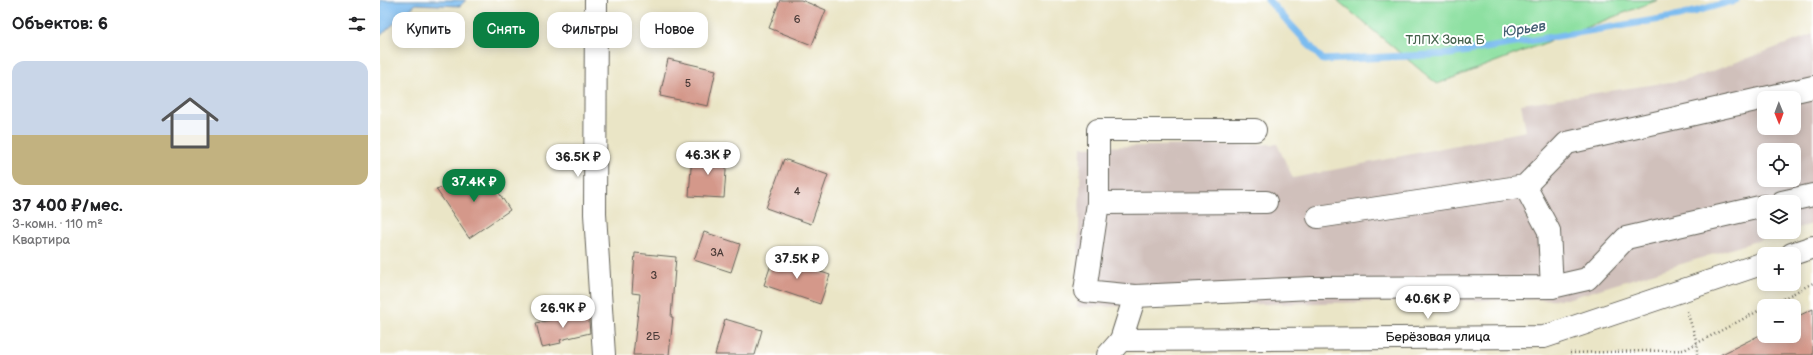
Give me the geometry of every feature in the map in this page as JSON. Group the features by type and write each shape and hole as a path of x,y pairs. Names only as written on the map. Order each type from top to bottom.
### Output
{"street":[{"path":"596,0 595,214 604,355"},
{"path":"1795,91 1813,87"},
{"path":"1318,217 1525,186 1567,143 1757,100"},
{"path":"1255,130 1098,130 1098,203 1085,291 1135,296 1312,288 1552,287 1587,279 1626,238 1757,208"},
{"path":"1525,186 1549,231 1552,287"},
{"path":"1801,198 1813,195"},
{"path":"1098,203 1266,202"},
{"path":"1801,251 1813,247"},
{"name":"Берёзовая улица","path":"1115,347 1544,337 1757,265"},
{"path":"1115,347 1135,296"}],"path":[{"path":"1782,299 1813,283"},
{"path":"1681,291 1697,343 1697,355"},
{"path":"1568,353 1684,350 1757,312"}],"shaded area":[{"path":"1813,34 1813,224 1801,227 1801,195 1757,195 1757,239 1763,239 1567,299 1077,307 1081,147 1277,144 1293,178 1526,131 1521,104 1691,79"}],"green space":[{"name":"ТЛПХ Зона Б","path":"1337,0 1658,0 1437,84"}],"water":[{"path":"380,0 466,0 460,6 416,4 407,12 392,12 392,25 380,36"}],"building":[{"path":"780,0 801,0 826,10 812,45 769,28"},
{"path":"668,59 716,70 708,106 660,96"},
{"path":"692,154 727,157 724,198 689,196"},
{"path":"784,159 828,175 811,224 766,208"},
{"path":"486,173 510,210 469,238 436,189"},
{"path":"704,232 740,244 731,272 694,260"},
{"path":"635,253 676,257 671,317 673,317 669,355 633,355 640,294 632,293"},
{"path":"774,256 830,275 820,304 764,285"},
{"path":"1813,309 1813,355 1720,355 1757,336 1757,343 1801,343 1801,315"},
{"path":"588,312 590,333 560,340 561,343 542,347 536,323"},
{"path":"725,319 762,330 755,355 715,355"}],"waterway":[{"name":"Юрьев","path":"1268,0 1323,60 1450,54 1679,16 1736,0"}]}
